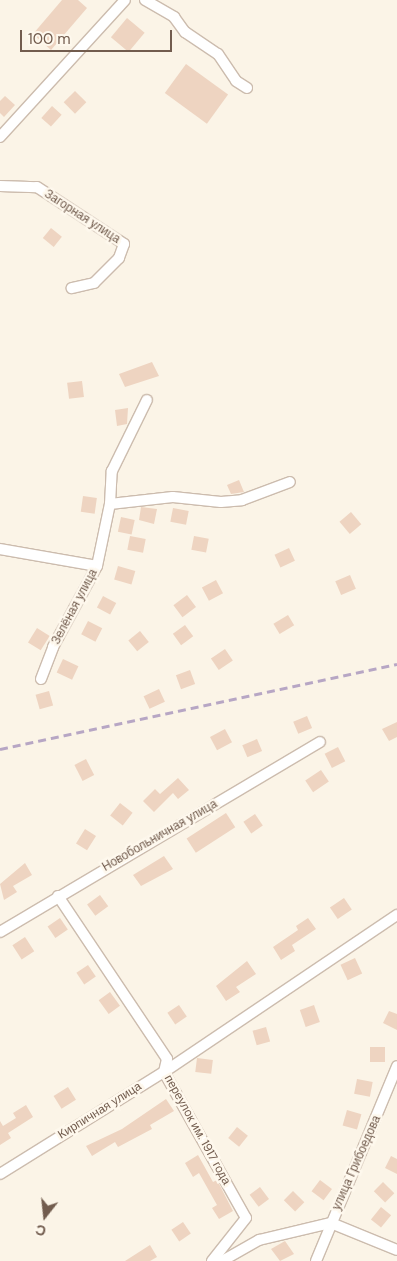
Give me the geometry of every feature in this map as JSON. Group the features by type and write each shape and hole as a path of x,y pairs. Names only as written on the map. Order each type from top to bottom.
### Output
{"street":[{"path":"0,136 126,0"},
{"path":"146,0 174,17 185,32 218,54 236,81 247,88"},
{"name":"Загорная улица","path":"0,186 36,187 124,244 119,258 94,283 72,288"},
{"name":"Зелёная улица","path":"41,679 53,647 98,566 110,504 112,471 147,400"},
{"path":"110,504 173,497 221,502 242,500 290,482"},
{"path":"0,548 98,566"},
{"name":"Новобольничная улица","path":"0,932 320,742"},
{"name":"переулок им. 1917 года","path":"58,896 167,1059 164,1072 246,1218 212,1261"},
{"name":"Кирпичная улица","path":"0,1174 164,1072 301,982 397,915"},
{"name":"улица Грибоедова","path":"316,1261 397,1066"},
{"path":"222,1261 260,1240 331,1223 397,1250"}],"building":[{"path":"62,0 78,0 87,8 51,50 33,34"},
{"path":"127,18 145,33 129,52 111,37"},
{"path":"186,64 228,95 207,124 165,93"},
{"path":"75,91 86,102 75,114 64,102"},
{"path":"5,96 15,105 4,117 0,113 0,101"},
{"path":"52,106 62,115 51,127 41,118"},
{"path":"51,228 62,237 54,247 43,238"},
{"path":"152,362 159,376 125,387 119,374"},
{"path":"82,381 84,397 69,399 67,383"},
{"path":"128,408 127,424 117,426 115,410"},
{"path":"239,480 244,492 231,494 227,485"},
{"path":"83,496 97,498 95,514 81,512"},
{"path":"141,507 157,509 154,524 139,520"},
{"path":"173,508 189,511 186,525 170,522"},
{"path":"351,512 361,524 350,534 340,522"},
{"path":"121,517 135,520 132,535 118,532"},
{"path":"130,536 146,539 143,553 127,550"},
{"path":"194,536 209,539 206,553 191,550"},
{"path":"289,548 295,561 280,567 274,555"},
{"path":"118,566 135,571 131,584 114,579"},
{"path":"350,575 356,589 341,595 335,581"},
{"path":"216,580 223,593 209,601 202,588"},
{"path":"187,595 196,607 182,617 173,605"},
{"path":"103,596 116,603 110,615 97,607"},
{"path":"288,615 294,625 280,634 273,624"},
{"path":"88,621 102,628 95,642 81,634"},
{"path":"185,625 193,636 181,645 173,634"},
{"path":"37,628 50,636 41,650 28,642"},
{"path":"140,631 149,642 137,651 128,640"},
{"path":"225,649 233,661 219,670 211,659"},
{"path":"63,659 78,666 72,680 57,673"},
{"path":"190,670 195,684 181,689 176,675"},
{"path":"159,689 165,702 150,709 144,696"},
{"path":"49,691 53,705 40,709 36,695"},
{"path":"307,716 312,728 298,734 293,722"},
{"path":"397,722 397,737 389,741 382,729"},
{"path":"225,729 232,742 217,750 210,737"},
{"path":"257,739 262,751 247,757 242,745"},
{"path":"338,747 345,761 332,768 325,754"},
{"path":"86,759 94,775 83,781 74,765"},
{"path":"321,770 329,782 313,792 305,781"},
{"path":"178,778 189,790 178,799 173,793 154,812 143,801 155,789 160,794"},
{"path":"120,803 133,813 123,825 110,816"},
{"path":"226,813 235,827 196,853 187,839"},
{"path":"255,814 263,826 251,833 243,822"},
{"path":"85,829 96,836 87,850 76,843"},
{"path":"164,856 173,869 141,886 133,875"},
{"path":"25,863 32,875 13,886 17,892 4,900 0,884"},
{"path":"100,895 108,906 95,916 87,904"},
{"path":"344,898 352,910 338,919 330,908"},
{"path":"60,918 68,930 55,938 48,926"},
{"path":"308,918 316,929 292,945 295,951 281,960 273,947 298,930 296,926"},
{"path":"25,937 34,951 22,959 12,945"},
{"path":"355,958 362,973 348,980 340,965"},
{"path":"247,961 256,974 236,987 240,992 226,1001 216,986"},
{"path":"88,965 96,977 84,984 76,973"},
{"path":"110,992 120,1006 109,1014 99,1000"},
{"path":"179,1005 187,1017 175,1024 167,1013"},
{"path":"314,1005 320,1022 306,1027 300,1010"},
{"path":"389,1011 397,1014 397,1030 383,1023"},
{"path":"266,1027 270,1041 257,1045 253,1031"},
{"path":"370,1047 385,1047 385,1062 370,1062"},
{"path":"197,1058 213,1060 211,1074 195,1072"},
{"path":"357,1079 373,1082 370,1097 354,1094"},
{"path":"68,1087 76,1100 62,1109 54,1096"},
{"path":"166,1099 174,1111 150,1125 152,1129 118,1147 115,1142 92,1156 86,1146 122,1129"},
{"path":"26,1105 33,1117 8,1133 11,1138 0,1145 0,1121 3,1126 16,1118 13,1113"},
{"path":"347,1110 361,1114 357,1130 343,1125"},
{"path":"237,1127 248,1136 239,1147 228,1138"},
{"path":"198,1155 213,1182 217,1180 233,1211 219,1219 212,1208 217,1205 199,1173 193,1177 185,1163"},
{"path":"391,1156 397,1159 397,1174 385,1168"},
{"path":"320,1180 332,1189 324,1200 312,1191"},
{"path":"383,1182 394,1193 385,1203 374,1191"},
{"path":"260,1187 269,1199 259,1207 250,1195"},
{"path":"293,1191 304,1202 295,1212 284,1200"},
{"path":"381,1207 391,1215 381,1228 371,1219"},
{"path":"183,1222 191,1234 179,1241 171,1230"},
{"path":"285,1241 294,1254 280,1261 271,1249"},
{"path":"150,1245 157,1257 150,1261 125,1261"}],"railway":[{"path":"0,749 397,664"}]}
